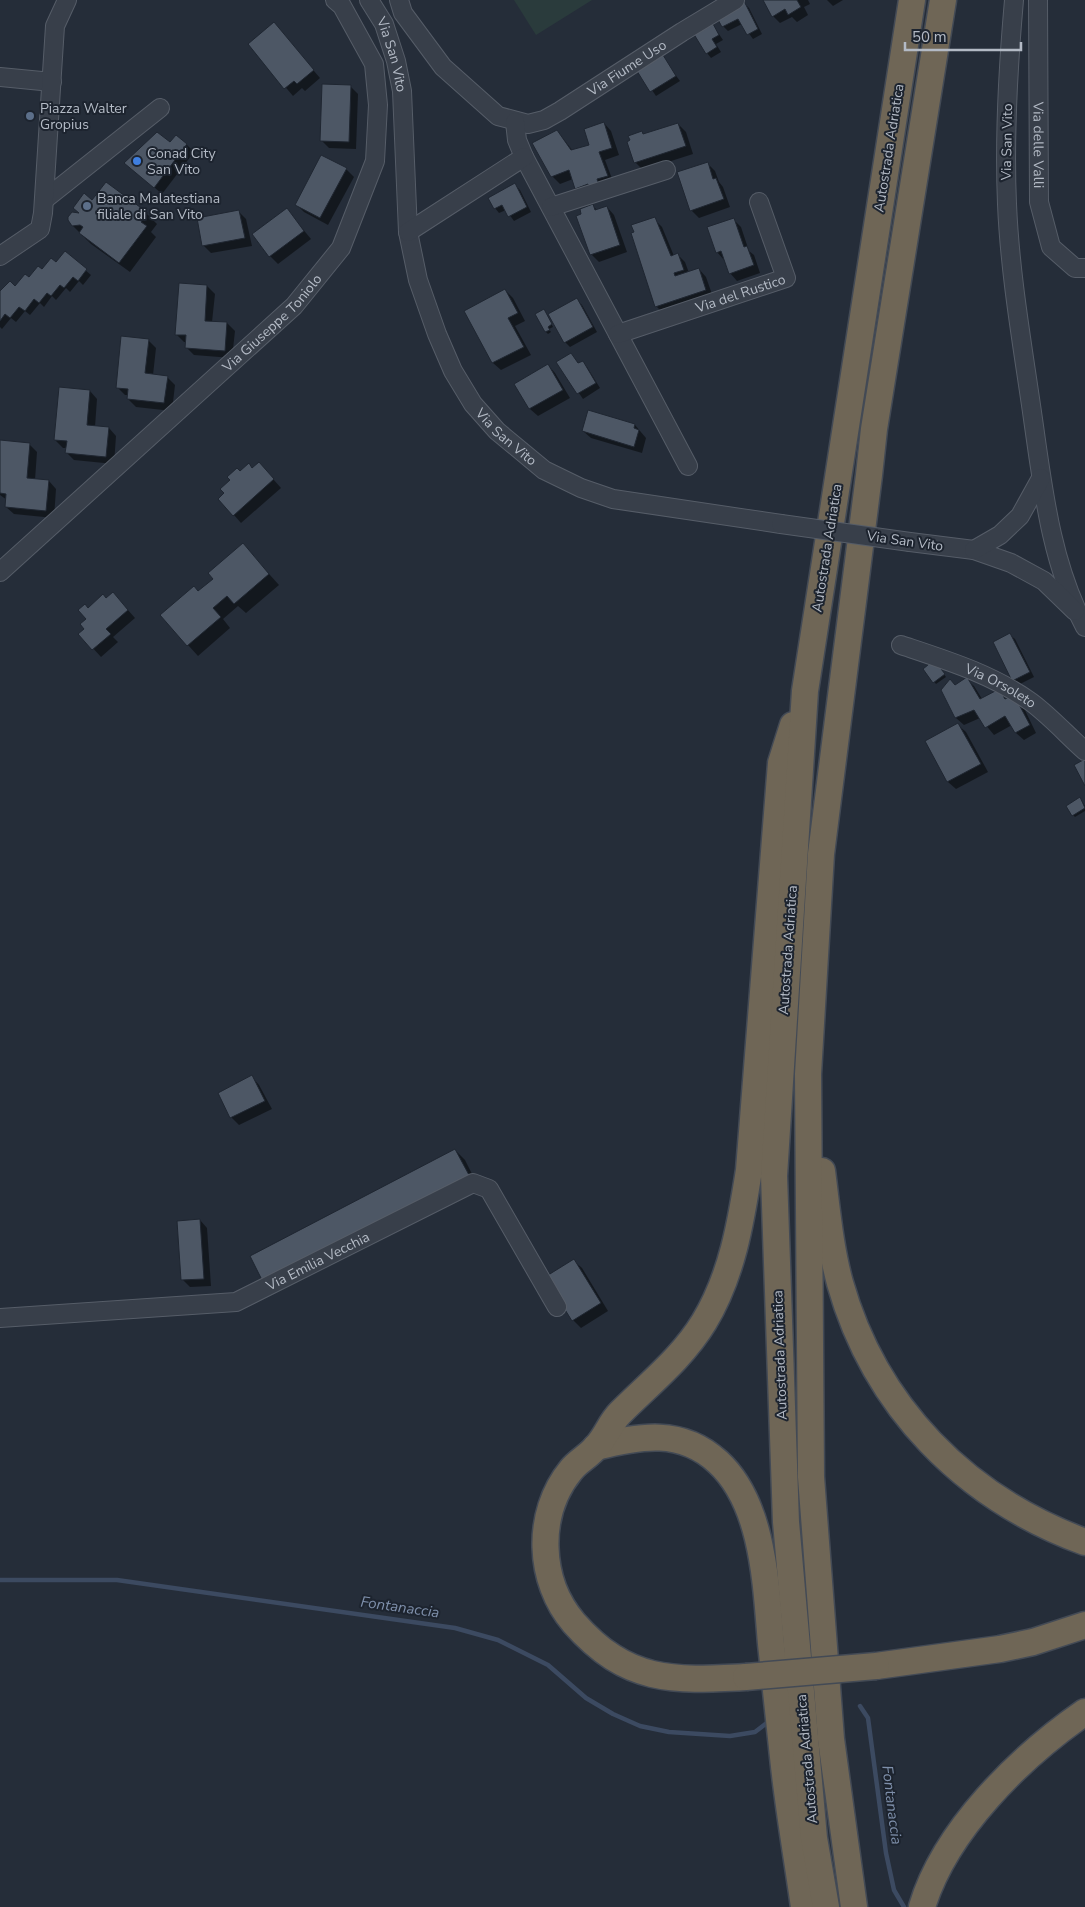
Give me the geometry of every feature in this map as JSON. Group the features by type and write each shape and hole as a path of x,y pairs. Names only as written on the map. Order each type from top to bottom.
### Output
{"highway":[{"name":"Autostrada Adriatica","path":"826,1907 814,1838 786,1522 774,1176 804,691 912,0"},
{"name":"Autostrada Adriatica","path":"854,1907 831,1739 811,1477 808,1074 821,854 873,438 943,0"},
{"path":"804,691 781,763 749,1170 735,1243 720,1290 697,1332 668,1369 618,1415 596,1447 571,1470 560,1485 550,1510 544,1550 554,1590 561,1605 576,1625 595,1645 608,1655 639,1670 675,1679 746,1677 876,1666 1000,1649 1033,1642 1085,1625"},
{"path":"808,1074 832,1249 839,1281 853,1322 875,1368 892,1397 933,1447 960,1471 994,1496 1028,1517 1085,1542"},
{"path":"596,1447 638,1438 658,1437 681,1441 701,1450 718,1462 736,1484 744,1499 763,1565 783,1759 804,1907"},
{"path":"922,1907 933,1878 958,1835 1006,1778 1034,1751 1085,1712"}],"street":[{"path":"0,256 40,230 44,200 55,26 64,2 67,0"},
{"name":"Via Giuseppe Toniolo","path":"0,572 294,306 341,248 375,161 378,105 374,64 342,6 335,0"},
{"name":"Via San Vito","path":"369,0 384,24 396,61 402,91 408,232 418,280 437,334 453,371 474,404 497,431 544,470 580,488 613,499 974,550"},
{"path":"399,0 403,13 443,66 498,116 515,122 516,140 524,157 688,466"},
{"path":"408,0 418,34"},
{"name":"Via Fiume Uso","path":"515,122 528,124 544,120 735,0"},
{"name":"Via San Vito","path":"1014,0 1006,133 1007,205 1014,288 1041,478"},
{"name":"Via delle Valli","path":"1038,0 1040,202 1051,247 1075,268 1085,268"},
{"path":"0,77 52,82"},
{"path":"44,200 160,108"},
{"path":"408,232 524,157"},
{"path":"551,206 666,170"},
{"name":"Via del Rustico","path":"618,334 786,278 759,202"},
{"path":"974,550 1000,535 1020,516 1041,478"},
{"path":"1041,478 1046,511 1059,559 1082,621"},
{"path":"974,550 1012,563 1044,581 1082,621"},
{"name":"Via Orsoleto","path":"901,645 964,666 995,680 1032,702 1085,751"},
{"name":"Via Emilia Vecchia","path":"0,1318 236,1302 473,1183 489,1189 557,1307"}],"shaded area":[{"path":"514,0 592,0 536,35"}],"building":[{"path":"763,0 797,0 801,7 788,15 785,9 772,17"},
{"path":"744,1 758,29 747,35 738,19 722,27 716,16"},
{"path":"711,20 719,35 712,39 717,47 706,54 692,31"},
{"path":"274,22 314,70 297,84 294,81 284,89 248,44"},
{"path":"663,55 676,76 650,92 637,71"},
{"path":"322,84 351,85 349,142 320,141"},
{"path":"604,122 612,148 599,152 608,176 597,179 599,186 589,188 588,184 575,189 569,170 551,177 532,143 557,130 571,150 589,145 584,129"},
{"path":"678,123 686,146 634,163 627,142 630,140 628,136 642,131 643,134"},
{"path":"157,132 170,142 176,135 187,144 154,188 124,163"},
{"path":"321,155 347,168 320,218 295,205"},
{"path":"708,162 713,179 716,178 724,199 690,211 677,172"},
{"path":"106,182 148,213 141,222 147,226 119,263 79,233 83,227 80,225 72,226 68,220 72,212 79,213 73,208 84,193 92,200"},
{"path":"515,183 527,207 508,217 502,205 494,209 488,198"},
{"path":"593,204 595,210 607,206 620,245 590,255 576,216 581,214 580,209"},
{"path":"287,208 304,231 269,257 252,234"},
{"path":"239,210 245,238 202,246 197,218"},
{"path":"655,217 671,256 678,253 684,270 674,273 675,276 699,268 706,290 655,307 631,233 634,232 631,225"},
{"path":"734,218 744,247 747,246 754,265 729,274 721,251 716,253 707,227"},
{"path":"65,251 87,269 78,281 73,277 64,288 60,285 51,296 47,293 39,303 34,299 25,311 19,307 10,318 5,314 0,321 0,291 10,281 15,286 25,274 29,277 38,266 42,269 51,258 56,262"},
{"path":"179,283 207,285 205,321 227,322 225,351 185,348 186,335 175,335"},
{"path":"505,289 518,313 508,318 524,347 492,363 464,311"},
{"path":"577,298 593,327 564,343 548,314"},
{"path":"544,309 552,324 548,327 550,330 545,332 535,314"},
{"path":"121,336 149,339 145,373 168,376 164,403 127,399 128,389 116,388"},
{"path":"571,353 578,363 583,361 596,383 577,394 556,362"},
{"path":"548,364 563,390 529,409 514,384"},
{"path":"59,387 90,390 87,425 109,427 106,457 65,453 67,441 54,440"},
{"path":"588,410 635,424 634,428 639,430 634,447 582,431"},
{"path":"0,440 30,443 27,478 49,480 46,511 5,507 6,494 0,493"},
{"path":"259,462 274,479 233,516 218,499 224,493 220,489 230,480 227,477 237,468 240,471 249,463 252,468"},
{"path":"243,543 269,574 234,604 227,596 213,608 221,617 187,646 160,615 194,586 198,591 213,579 208,573"},
{"path":"113,592 128,610 106,629 111,634 92,650 78,634 84,629 80,624 86,619 78,610 85,604 88,608 103,594 106,598"},
{"path":"1010,633 1030,672 1012,681 993,642"},
{"path":"934,660 945,674 933,683 923,669"},
{"path":"967,677 980,699 999,689 1005,699 1014,695 1030,725 1015,733 1005,716 985,728 974,710 955,718 941,690 950,679 955,685"},
{"path":"958,723 981,764 947,782 925,741"},
{"path":"1085,759 1085,786 1074,765"},
{"path":"1080,797 1085,808 1072,816 1066,806"},
{"path":"252,1075 265,1101 230,1118 218,1093"},
{"path":"455,1149 469,1175 263,1282 250,1256"},
{"path":"200,1219 204,1279 181,1280 177,1221"},
{"path":"574,1259 601,1303 572,1321 545,1277"}],"waterway":[{"name":"Fontanaccia","path":"0,1580 117,1580 455,1628 498,1640 548,1665 586,1698 613,1714 640,1726 669,1732 730,1736 755,1732 768,1722"},
{"name":"Fontanaccia","path":"860,1706 868,1718 886,1853 894,1890 904,1907"}],"place":[{"name":"Piazza Walter Gropius","path":"30,116"},
{"name":"Conad City San Vito","path":"137,161"},
{"name":"Banca Malatestiana filiale di San Vito","path":"87,206"}]}
